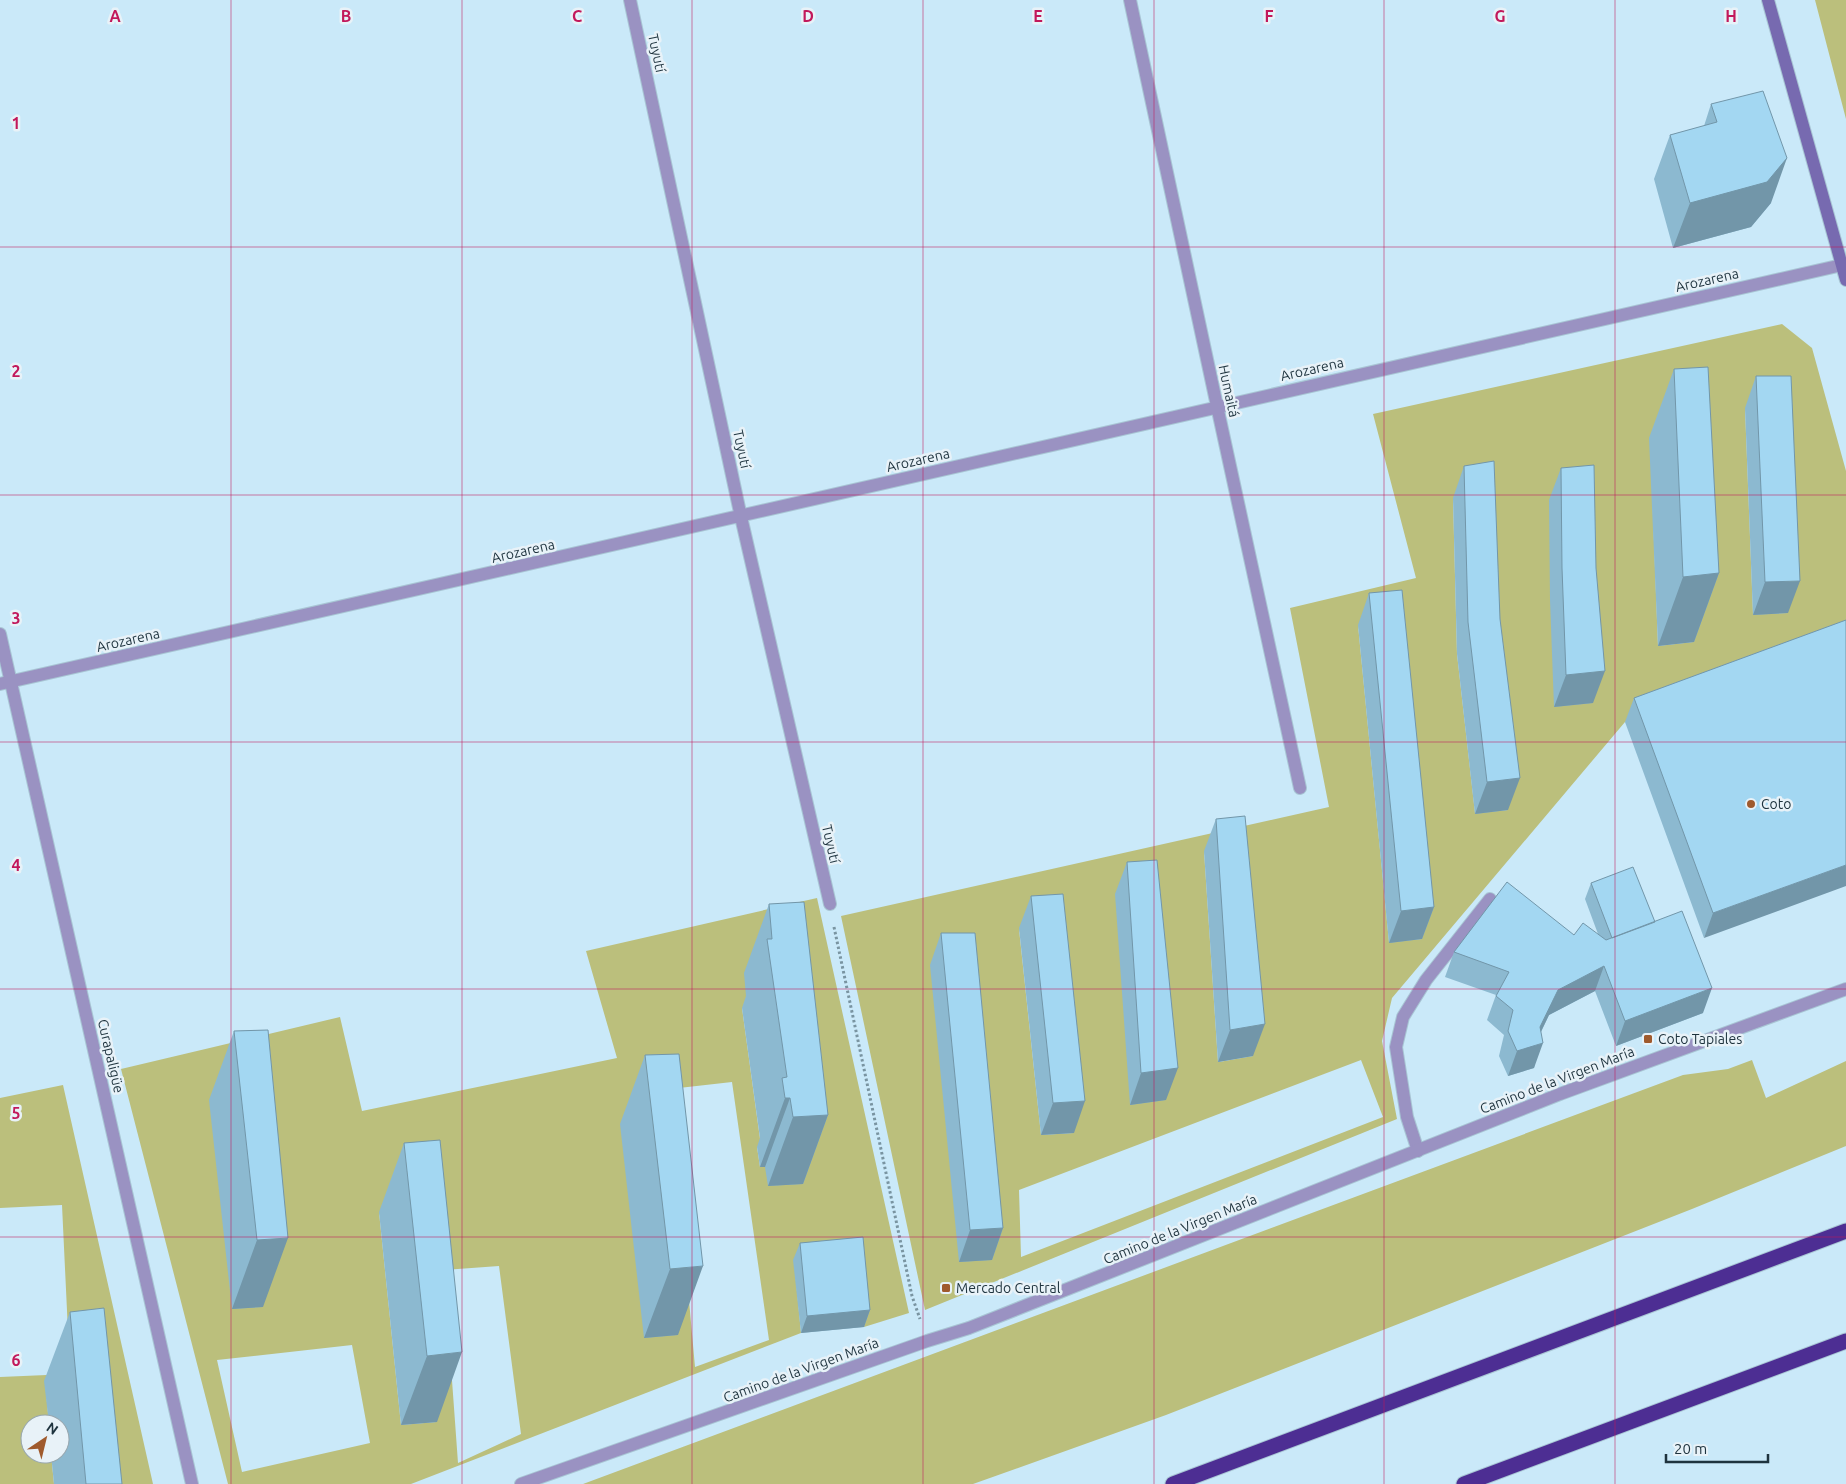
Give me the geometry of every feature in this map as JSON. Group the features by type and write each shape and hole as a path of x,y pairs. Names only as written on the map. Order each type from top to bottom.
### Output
{"highway":[{"path":"1173,1484 1846,1231"},
{"path":"1464,1484 1846,1341"}],"main road":[{"path":"1768,0 1846,280"}],"street":[{"name":"Tuyutí","path":"630,0 741,517 830,904"},
{"name":"Humaitá","path":"1130,0 1216,406 1300,788"},
{"name":"Arozarena","path":"6,683 1842,265"},
{"name":"Curapaligüe","path":"0,634 6,683 192,1484"},
{"path":"1418,1151 1407,1117 1396,1047 1403,1017 1426,980 1490,899"},
{"name":"Camino de la Virgen María","path":"521,1484 927,1341 970,1328 1560,1094 1846,989"}],"path":[{"path":"830,904 912,1296 927,1341"}],"green space":[{"path":"1815,0 1846,0 1846,119"},
{"path":"1782,324 1812,348 1846,471 1846,642 1625,722 1392,998 1382,1041 1397,1119 925,1310 841,916 1329,807 1290,608 1416,578 1373,414","holes":["1745,408 1788,613 1753,614","1650,438 1694,641 1658,646","1453,498 1508,810 1475,813 1457,654","1358,625 1422,939 1389,942","1204,851 1253,1056 1218,1062","1019,929 1073,1133 1041,1135","1361,1060 1383,1117 1021,1257 1019,1190"]},
{"path":"817,898 909,1313 864,1327 794,1260 801,1333 411,1484 228,1484 121,1069 340,1017 362,1111 617,1058 586,951","holes":["742,1008 747,1008 765,1167 760,1167 757,1147 761,1146","732,1082 769,1340 695,1367 670,1089","379,1212 437,1421 401,1425","499,1266 521,1434 458,1463 444,1270","352,1345 370,1443 242,1472 217,1360"]},
{"path":"1752,1060 1766,1098 1846,1061 1846,1146 1692,1209 1166,1415 973,1484 583,1484 1683,1075 1728,1069"},
{"path":"63,1085 153,1484 90,1484 70,1438 70,1414 59,1414 45,1381 48,1414 20,1414 20,1464 52,1464 54,1484 0,1484 0,1377 70,1374 62,1205 0,1208 0,1098"}],"building":[{"path":"1763,91 1787,158 1767,182 1690,203 1670,135 1717,122 1711,104"},
{"path":"1708,367 1719,573 1683,577 1674,369"},
{"path":"1756,376 1791,376 1800,581 1765,582"},
{"path":"1494,461 1500,619 1520,778 1487,782 1468,622 1464,466"},
{"path":"1594,465 1596,568 1605,671 1566,675 1561,468"},
{"path":"1402,590 1434,907 1401,911 1369,593"},
{"name":"Coto","path":"1846,620 1846,865 1713,913 1634,698"},
{"path":"1245,816 1265,1024 1230,1030 1216,819"},
{"path":"1157,860 1178,1068 1141,1073 1127,862"},
{"path":"1633,867 1655,922 1612,938 1591,883"},
{"path":"1507,882 1574,935 1583,923 1606,940 1682,911 1712,988 1625,1021 1604,966 1558,990 1540,1027 1543,1043 1517,1051 1508,1031 1513,1010 1496,996 1509,972 1454,952"},
{"path":"1063,894 1085,1101 1053,1103 1031,896"},
{"path":"804,902 828,1115 793,1117 790,1098 785,1098 782,1078 787,1077 767,939 772,939 769,904"},
{"path":"941,933 975,933 1003,1228 970,1230"},
{"path":"268,1030 288,1238 257,1240 234,1031"},
{"path":"679,1054 703,1266 670,1269 645,1055"},
{"path":"440,1140 462,1352 427,1356 404,1143"},
{"path":"863,1237 870,1310 807,1316 800,1243"},
{"path":"104,1308 122,1484 86,1484 70,1312"}],"place":[{"name":"Coto","path":"1751,804"},
{"name":"Coto Tapiales","path":"1648,1039"},
{"name":"Mercado Central","path":"946,1288"}]}
